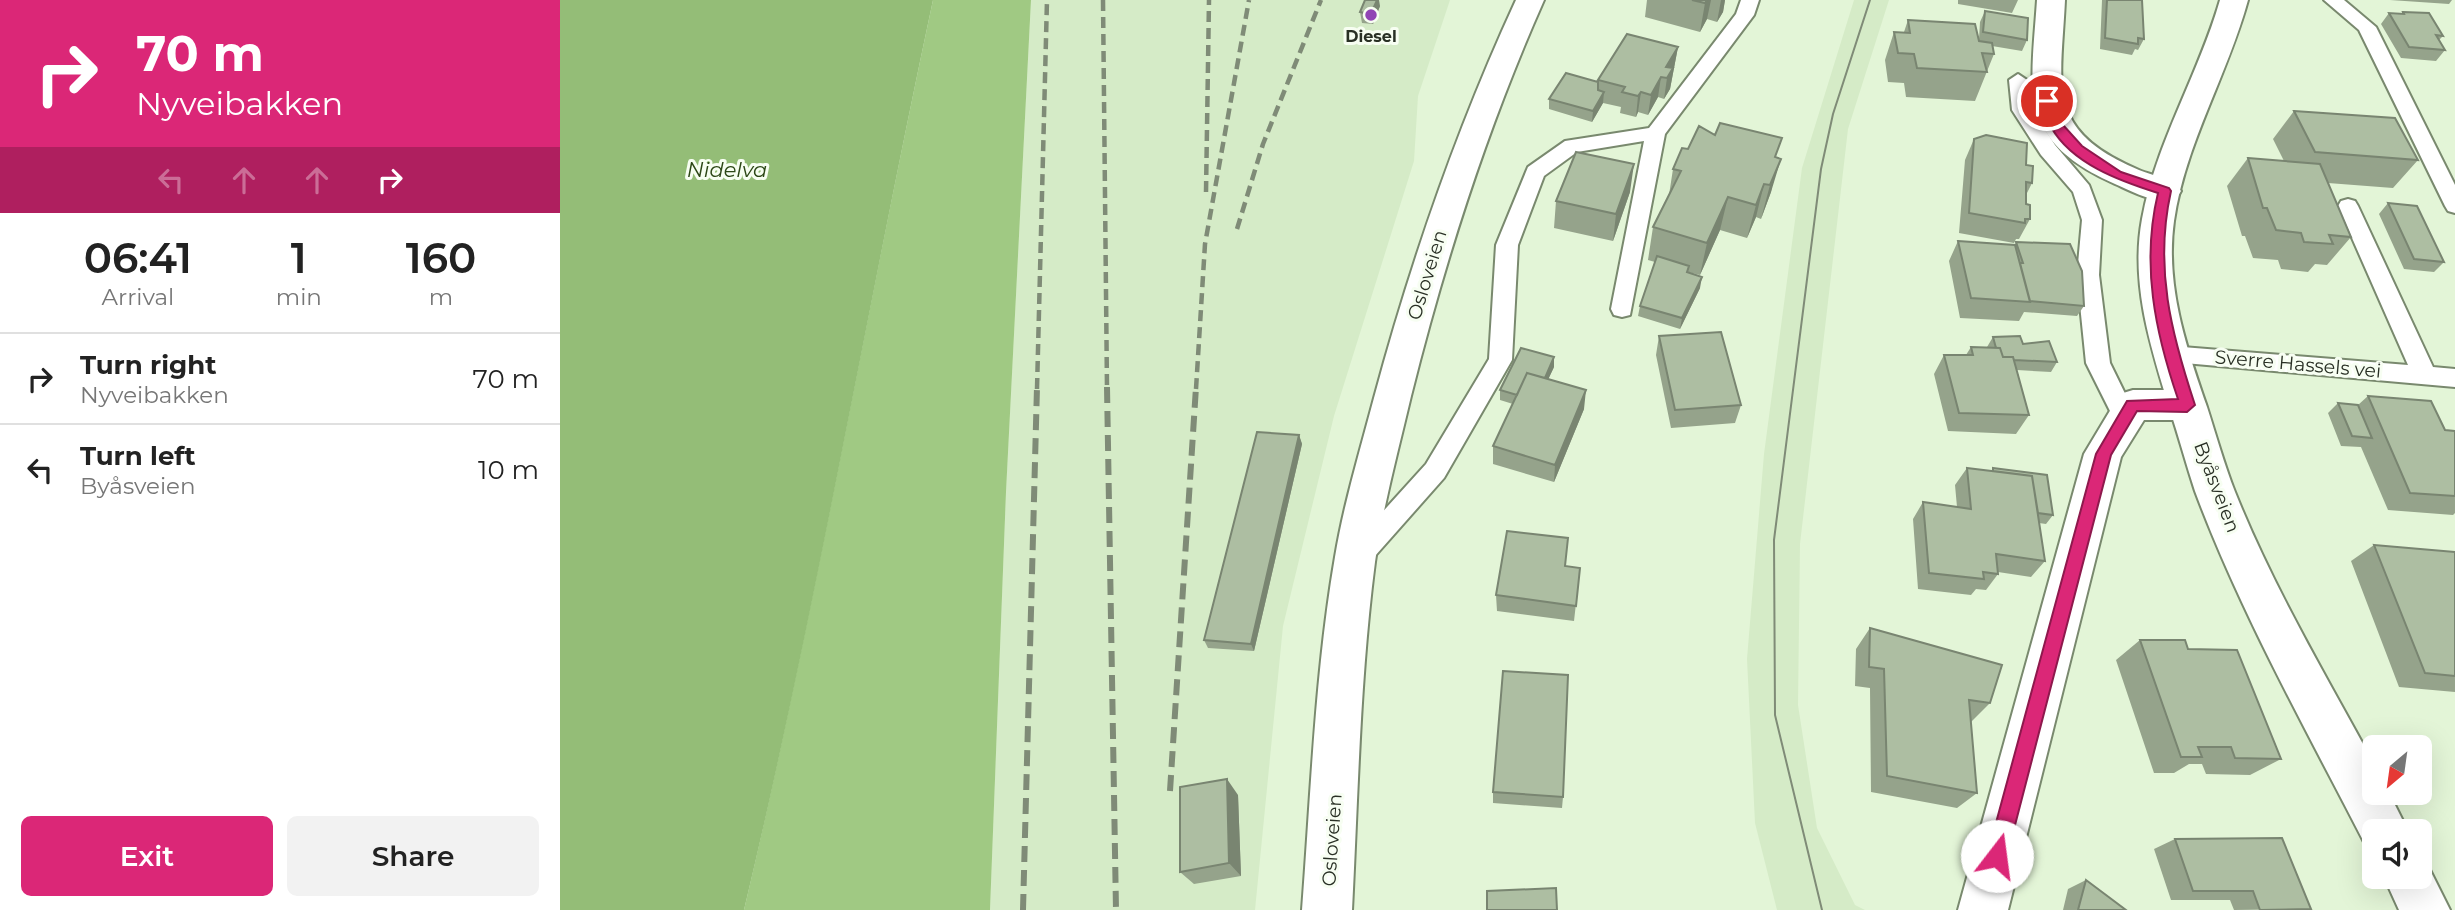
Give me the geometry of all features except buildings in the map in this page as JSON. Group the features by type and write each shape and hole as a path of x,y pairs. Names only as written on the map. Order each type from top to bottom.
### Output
{"street":[{"name":"Osloveien","path":"1327,910 1339,727 1355,560 1381,442 1422,286 1455,183 1494,77 1530,0"},
{"path":"2051,0 2047,101 2057,127 2078,149 2117,175 2165,191"},
{"name":"Byåsveien","path":"2234,0 2228,23 2165,191 2158,222 2159,303 2170,355 2220,504 2309,689 2378,819"},
{"path":"1983,910 2104,454 2133,405 2187,405"},
{"path":"2414,889 2425,910"}],"lane":[{"path":"1622,309 1655,133 1745,15 1750,0"},
{"path":"2333,0 2367,27 2455,206"},
{"path":"2018,80 2022,110 2048,150 2082,190 2092,220 2088,275 2098,363 2125,418"},
{"path":"1355,560 1435,471 1500,360 1507,245 1535,172 1572,146 1655,133"},
{"path":"2348,206 2409,345 2425,374"},
{"name":"Sverre Hassels vei","path":"2170,355 2455,378"}],"shaded area":[{"path":"933,0 1031,0 1006,492 990,910 744,910 818,570"},
{"path":"1031,0 1450,0 1418,96 1414,161 1334,416 1283,626 1255,910 990,910 1006,492"},
{"path":"1854,0 1889,0 1848,129 1800,544 1798,705 1817,828 1855,905 1865,910 1777,910 1755,823 1747,659 1764,454 1802,168"}],"water":[{"name":"Nidelva","path":"560,0 933,0 795,683 744,910 560,910"}],"tram line":[{"path":"1822,910 1775,715 1774,540 1821,169 1833,114 1870,0"}],"railway":[{"path":"1037,389 1047,0"},
{"path":"1103,0 1107,389"},
{"path":"1206,192 1209,0"},
{"path":"1196,389 1205,244 1249,0"},
{"path":"1237,229 1263,144 1321,0"},
{"path":"1023,910 1037,387"},
{"path":"1107,387 1116,910"},
{"path":"1170,791 1196,387"}],"place":[{"name":"Diesel","path":"1371,15"}],"route":[{"path":"1997,856 2104,454 2133,405 2187,405 2170,355 2159,303 2158,222 2165,191 2117,175 2078,149 2057,127 2047,101"}]}
